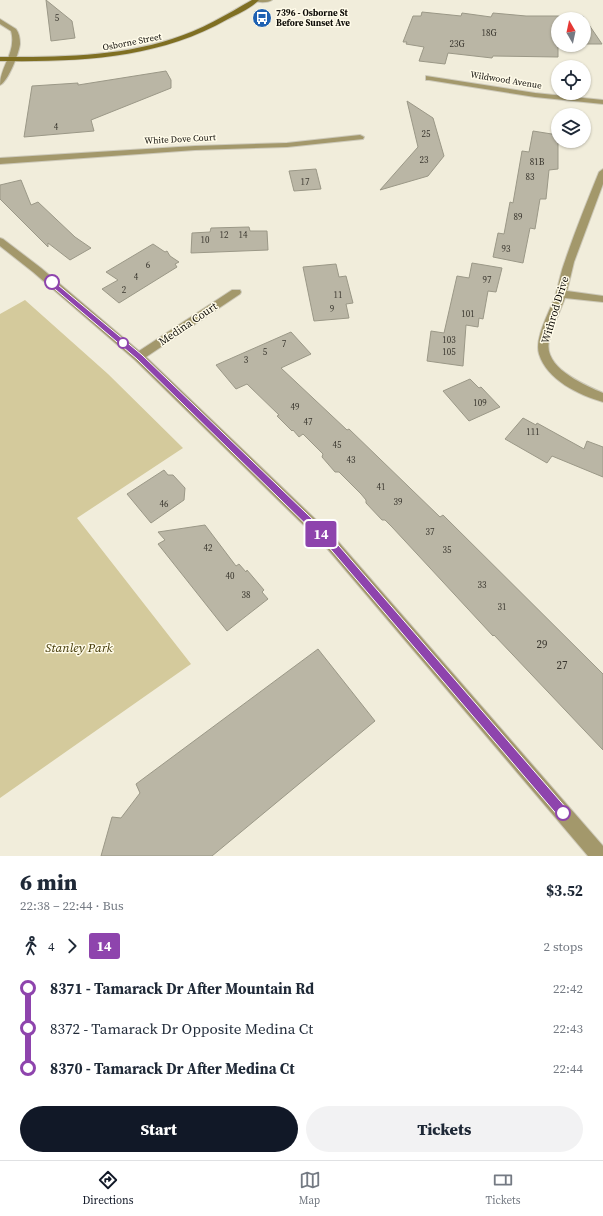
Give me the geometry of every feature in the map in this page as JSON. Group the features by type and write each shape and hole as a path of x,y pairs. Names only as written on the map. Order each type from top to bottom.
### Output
{"street":[{"path":"256,0 269,0"},
{"name":"Osborne Street","path":"0,59 102,57 150,48 201,31 256,0"},
{"path":"0,21 14,30 18,41 12,59 0,83"},
{"name":"Wildwood Avenue","path":"429,78 535,95 603,102"},
{"name":"White Dove Court","path":"0,161 195,148 287,145 360,137"},
{"name":"Withrod Drive","path":"603,172 569,262 561,294 543,343 543,350 551,367 567,381 603,398"},
{"path":"0,241 37,270 139,357 330,542 600,856"},
{"name":"Medina Court","path":"139,357 236,292"},
{"path":"561,294 603,299"}],"green space":[{"name":"Stanley Park","path":"25,300 108,374 183,448 77,518 191,664 0,798 0,314"}],"building":[{"path":"46,0 72,21 75,38 51,41"},
{"path":"422,12 461,16 462,13 491,17 493,13 526,16 551,16 551,52 558,52 558,57 493,56 492,58 448,53 445,64 419,61 424,47 406,44 407,42 403,42 413,16 421,16"},
{"path":"591,28 602,44 591,44"},
{"path":"166,71 171,80 171,88 91,120 94,131 24,137 32,86 78,83 78,85"},
{"path":"407,101 433,118 444,156 428,176 380,190 418,147"},
{"path":"533,131 551,134 551,148 558,148 558,169 549,170 546,199 540,199 535,229 530,228 523,263 493,257 498,233 504,234 510,202 513,203 522,151 529,152"},
{"path":"316,169 321,189 294,191 289,171"},
{"path":"21,180 31,205 38,202 75,237 91,248 70,260 48,243 48,247 0,199 0,185"},
{"path":"249,227 250,231 267,231 268,250 191,253 192,233 210,232 211,228"},
{"path":"153,244 165,252 167,251 170,256 179,262 175,264 177,267 119,303 102,289 118,280 106,272"},
{"path":"472,263 502,268 496,292 488,291 483,319 479,318 478,327 466,325 463,366 427,361 431,331 444,333 457,276 469,278"},
{"path":"336,264 339,277 346,276 353,303 346,304 349,318 314,321 303,267"},
{"path":"291,332 311,354 281,368 347,430 349,429 440,517 443,515 603,674 603,750 494,635 493,636 392,527 385,520 382,520 366,503 366,500 361,494 339,472 335,472 322,457 323,454 303,434 299,437 293,430 292,431 277,416 279,415 247,384 236,389 216,365"},
{"path":"470,379 479,388 481,387 500,407 469,421 443,391"},
{"path":"523,418 536,425 537,423 584,449 587,441 603,447 603,477 552,456 547,463 505,439"},
{"path":"164,470 168,475 173,475 185,488 184,500 151,523 127,494"},
{"path":"205,525 236,566 239,564 246,572 247,570 264,590 262,592 268,599 227,631 158,544 165,540 158,532"},
{"path":"318,649 375,721 212,856 101,856 112,817 121,818 140,793 136,784"}],"bus line":[{"name":"14","path":"52,282 139,357 330,542 563,813"}],"place":[{"name":"7396 - Osborne St Before Sunset Ave","path":"262,18"}]}
